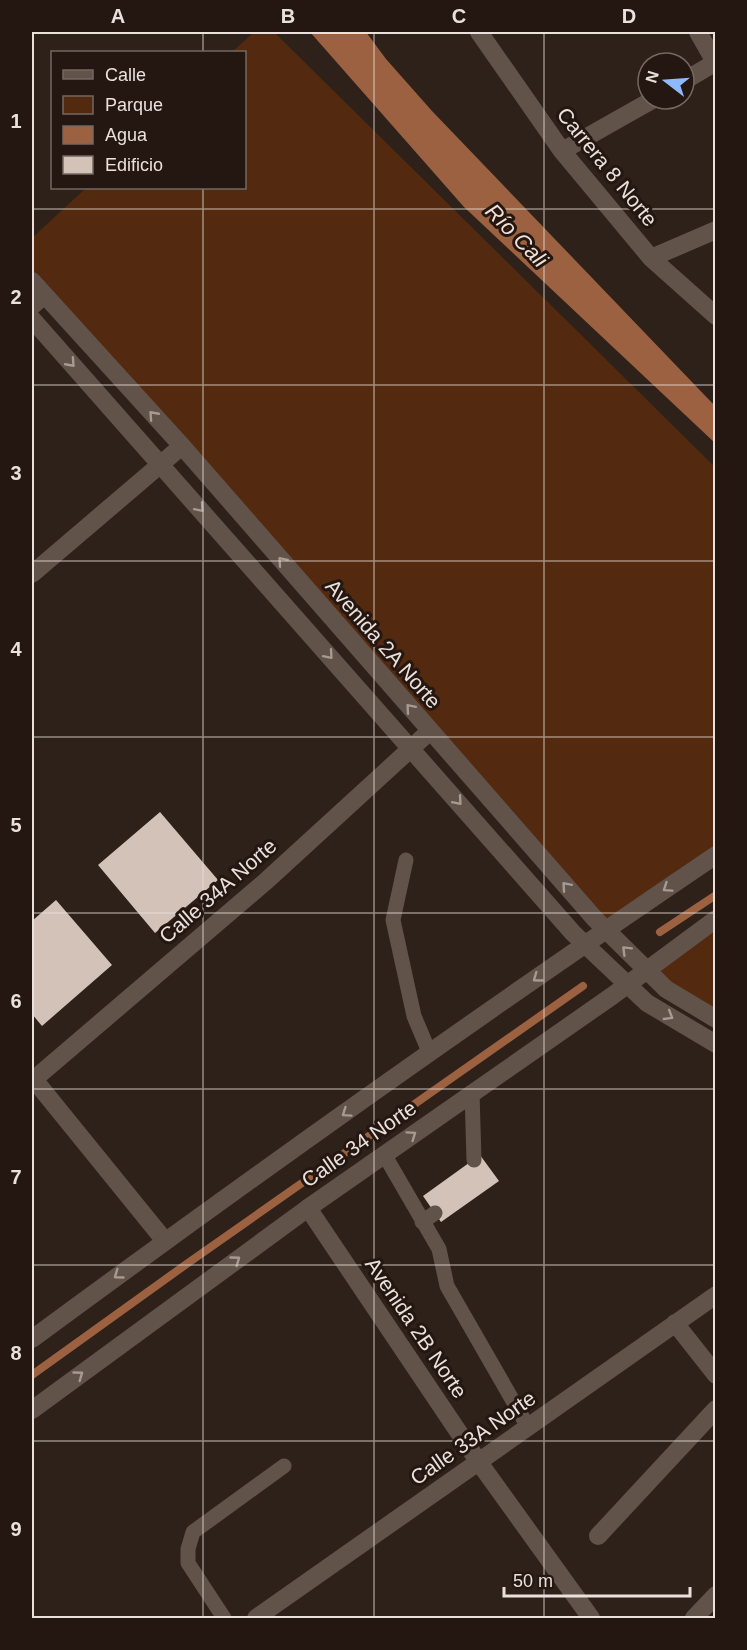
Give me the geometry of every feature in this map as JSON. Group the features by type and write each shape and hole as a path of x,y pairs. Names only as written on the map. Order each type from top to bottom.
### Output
{"main road":[{"name":"Carrera 8 Norte","path":"479,32 562,152 651,258 716,316"},
{"path":"696,74 715,62 698,32"},
{"path":"562,152 636,109"},
{"path":"651,258 716,230"},
{"name":"Avenida 2A Norte","path":"36,294 182,446 606,930 666,989 716,1019"},
{"path":"32,319 584,944 647,1003 716,1044"},
{"path":"32,574 182,446"},
{"name":"Calle 34A Norte","path":"32,1079 265,882 430,731"},
{"name":"Calle 34 Norte","path":"32,1340 165,1241 584,944 716,855"},
{"name":"Calle 34 Norte","path":"32,1410 308,1208 716,919"},
{"path":"32,1079 165,1241"},
{"name":"Avenida 2B Norte","path":"308,1208 478,1461 591,1618"},
{"name":"Calle 33A Norte","path":"256,1618 716,1294"},
{"path":"675,1323 716,1375"},
{"path":"598,1536 716,1409"},
{"path":"694,1618 716,1595"}],"lane":[{"path":"405,861 393,920 414,1016 430,1054"},
{"path":"472,1092 474,1160"},
{"path":"384,1154 439,1249 447,1286 528,1427"},
{"path":"422,1222 435,1213"},
{"path":"224,1618 188,1563 188,1549 193,1532 284,1466"}],"green space":[{"path":"254,32 274,32 715,467 715,855 606,929 32,281 32,238 85,189 246,189 246,51 233,51"},
{"path":"715,919 715,1019 646,970"}],"water":[{"name":"Río Cali","path":"310,32 366,32 386,59 432,111 715,406 715,443 464,207"}],"building":[{"path":"160,812 218,880 155,933 98,865"},
{"path":"56,900 112,965 42,1026 32,1014 32,921"},
{"path":"480,1155 499,1181 441,1222 423,1196"}],"waterway":[{"path":"660,932 716,895"},
{"path":"32,1375 583,986"}]}
